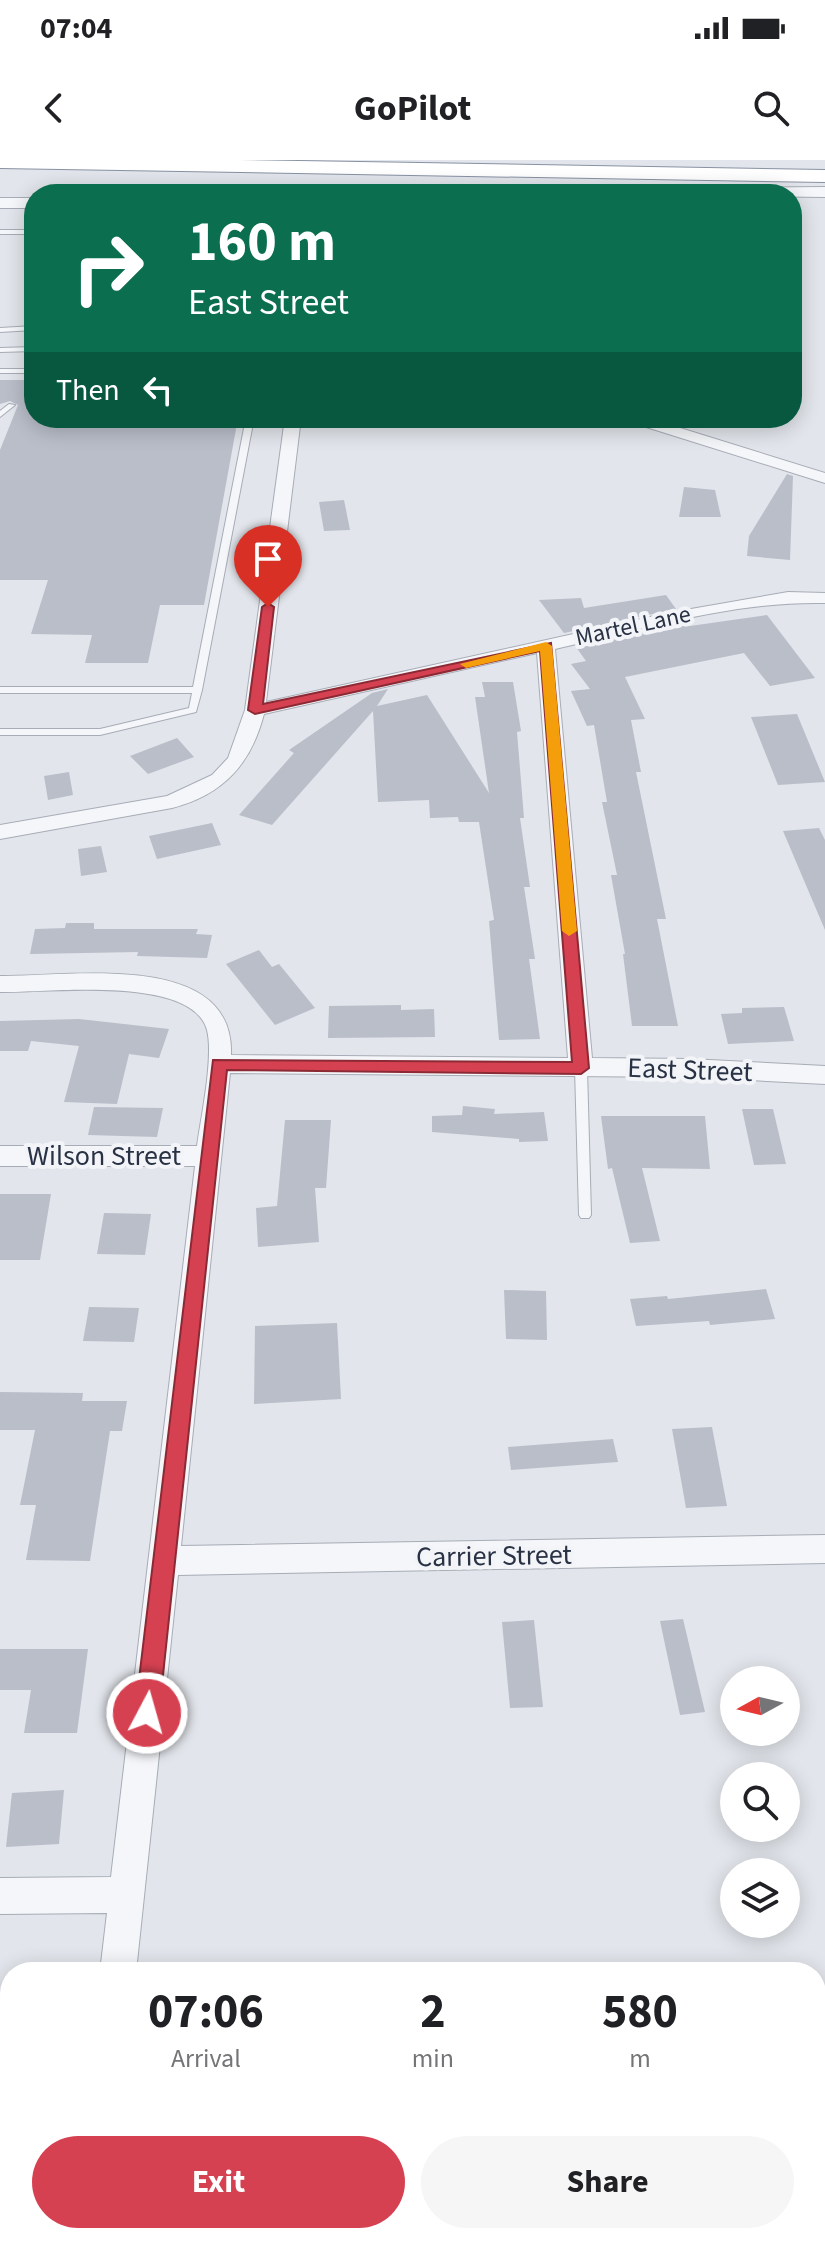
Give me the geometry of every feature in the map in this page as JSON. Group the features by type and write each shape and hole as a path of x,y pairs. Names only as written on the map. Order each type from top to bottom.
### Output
{"highway":[{"path":"0,162 825,176"},
{"path":"375,184 783,176"},
{"path":"0,188 24,192"}],"street":[{"path":"802,192 825,192"},
{"path":"0,203 24,198"},
{"path":"0,832 142,809 199,792 238,762 248,745 255,710 292,428"},
{"path":"664,428 825,478"},
{"name":"Martel Lane","path":"255,710 716,609 788,597 825,598"},
{"path":"546,646 581,1068"},
{"path":"0,984 140,984 173,988 201,1002 218,1026 219,1064 119,1962"},
{"name":"East Street","path":"219,1064 689,1068 825,1075"},
{"name":"Wilson Street","path":"0,1156 208,1156"},
{"name":"Carrier Street","path":"163,1561 825,1549"},
{"path":"0,1896 128,1895"}],"lane":[{"path":"0,232 24,232"},
{"path":"0,330 24,329"},
{"path":"0,351 24,350"},
{"path":"0,373 24,372"},
{"path":"0,373 19,380"},
{"path":"0,415 11,405"},
{"path":"0,732 100,732 193,710 248,428"},
{"path":"0,690 198,690"},
{"path":"581,1068 585,1215"}],"building":[{"path":"0,380 24,380 24,428 236,428 204,605 160,605 148,663 85,663 92,635 31,634 48,580 0,580 0,450 18,405 10,401 0,404"},
{"path":"787,474 793,476 790,560 747,556 749,536"},
{"path":"684,487 715,490 721,517 679,517"},
{"path":"344,500 350,530 324,531 319,502"},
{"path":"666,595 676,609 564,633 539,600 581,598 584,608"},
{"path":"767,615 815,678 770,686 744,653 625,677 645,719 631,720 641,772 636,772 666,919 657,919 678,1026 632,1026 625,954 611,875 617,875 602,802 607,802 594,725 587,726 571,691 590,689 571,664 586,661 576,647 686,622 690,626"},
{"path":"482,682 513,682 521,731 517,732 524,818 520,818 530,887 524,887 535,959 529,959 540,1039 499,1040 489,921 494,920 479,822 459,822 458,817 430,818 429,800 378,802 373,711 272,825 239,815 294,753 289,750 372,693 388,689 377,706 427,695 489,793 475,697 485,697"},
{"path":"797,714 825,782 778,785 751,717"},
{"path":"177,738 194,757 148,774 130,756"},
{"path":"69,772 73,795 48,800 44,776"},
{"path":"212,823 221,845 157,859 149,836"},
{"path":"819,828 825,840 825,930 783,831"},
{"path":"101,846 107,872 81,876 78,849"},
{"path":"66,923 94,923 94,929 198,929 196,934 212,935 207,958 137,956 138,952 30,954 35,929 65,928"},
{"path":"259,950 272,967 279,964 315,1008 275,1025 226,964"},
{"path":"401,1005 401,1010 434,1009 435,1037 328,1038 329,1006"},
{"path":"784,1007 794,1041 728,1044 721,1014 742,1013 742,1008"},
{"path":"79,1019 169,1029 159,1058 129,1054 117,1104 64,1102 79,1046 31,1041 28,1051 0,1051 0,1021"},
{"path":"463,1106 495,1109 494,1114 544,1112 548,1141 519,1142 519,1139 432,1132 432,1116 462,1115"},
{"path":"94,1107 163,1108 157,1137 88,1135"},
{"path":"742,1109 773,1109 786,1164 754,1165"},
{"path":"601,1116 705,1116 710,1169 642,1168 660,1241 630,1243 612,1168 608,1169"},
{"path":"285,1120 331,1120 326,1188 315,1188 319,1242 258,1247 256,1208 277,1206"},
{"path":"0,1194 51,1194 40,1260 0,1260"},
{"path":"104,1213 151,1214 145,1255 97,1254"},
{"path":"766,1289 775,1319 710,1325 709,1321 636,1326 630,1299 667,1296 668,1299"},
{"path":"504,1290 546,1291 547,1340 506,1339"},
{"path":"89,1307 139,1308 134,1342 83,1341"},
{"path":"337,1323 341,1399 254,1404 255,1326"},
{"path":"0,1392 83,1393 82,1401 127,1401 122,1431 110,1431 90,1561 26,1560 36,1505 20,1505 35,1430 0,1430"},
{"path":"712,1427 727,1506 686,1508 672,1429"},
{"path":"613,1439 618,1462 511,1470 508,1447"},
{"path":"683,1619 705,1712 680,1715 660,1621"},
{"path":"534,1620 543,1707 510,1708 502,1622"},
{"path":"0,1649 88,1649 77,1733 24,1733 31,1690 0,1690"},
{"path":"64,1790 59,1844 6,1847 12,1793"}],"slow traffic":[{"path":"466,664 546,646 569,931"}],"route":[{"path":"147,1713 219,1064 581,1068 546,646 255,710 268,607"}]}
